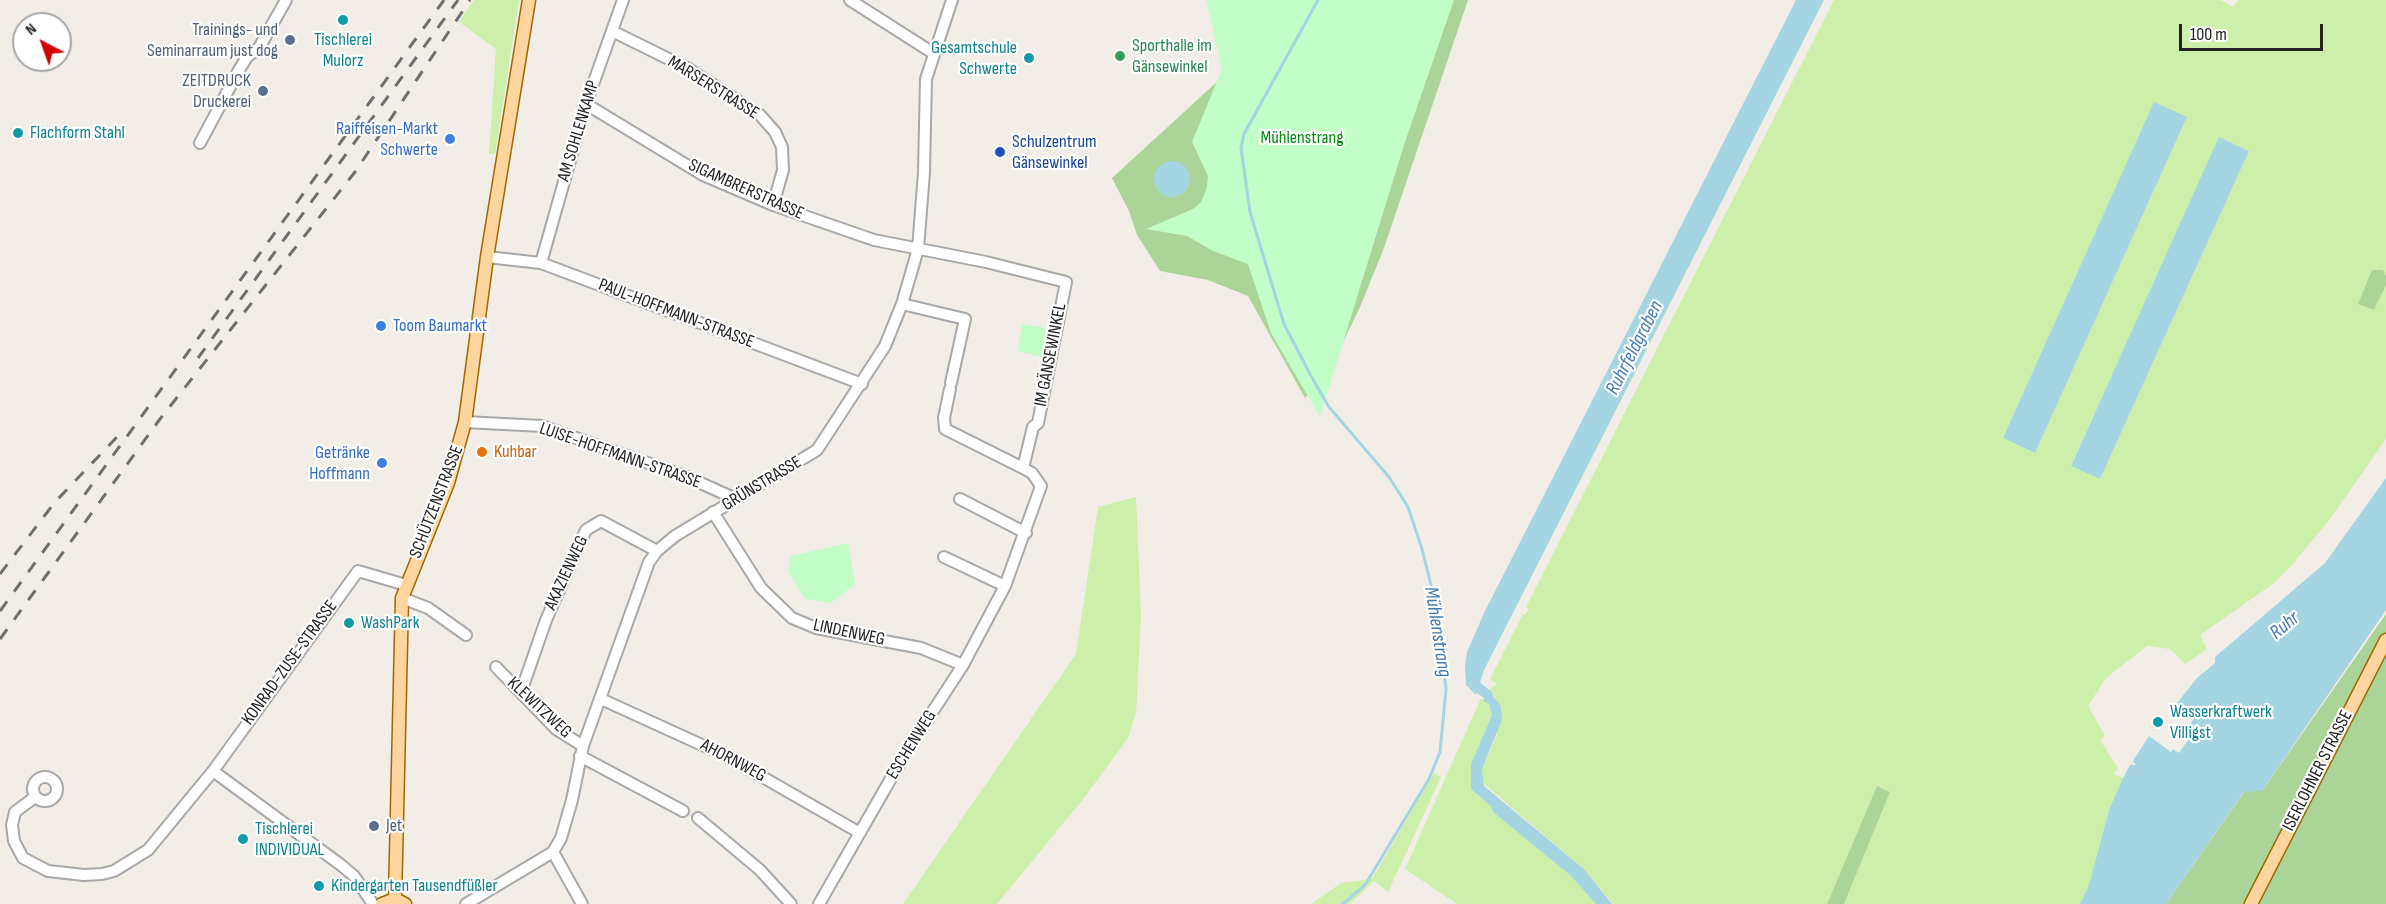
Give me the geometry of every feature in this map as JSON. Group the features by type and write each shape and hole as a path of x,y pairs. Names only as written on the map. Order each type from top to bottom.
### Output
{"main road":[{"name":"SCHÜTZENSTRASSE","path":"400,902 402,598 448,483 465,422 487,257 529,0"},
{"name":"ISERLOHNER STRASSE","path":"2251,904 2386,640"},
{"path":"382,904 400,902"}],"street":[{"name":"AM SOHLENKAMP","path":"541,263 586,104 623,0"},
{"path":"850,0 933,53"},
{"name":"GRÜNSTRASSE","path":"553,852 561,838 572,800 581,751 649,562 657,551 675,536 817,450 885,346 902,304 918,249 924,172 926,79 952,0"},
{"path":"200,143 239,70 247,57 259,48 286,1"},
{"name":"MARSERSTRASSE","path":"612,30 689,69 760,116 775,132 782,147 783,170 773,205"},
{"name":"SIGAMBRERSTRASSE","path":"586,104 703,175 773,205 874,240 918,249"},
{"name":"IM GÄNSEWINKEL","path":"918,249 986,262 1065,282 1038,423 1033,427 1023,468"},
{"name":"PAUL-HOFFMANN-STRASSE","path":"487,257 541,263 862,384"},
{"name":"ESCHENWEG","path":"819,904 905,754 963,666 1005,586 1041,486 1032,473 945,429 944,418 952,391 965,319 902,304"},
{"name":"LUISE-HOFFMANN-STRASSE","path":"465,422 542,426 685,476 736,499"},
{"path":"960,499 1026,532"},
{"name":"LINDENWEG","path":"713,512 761,588 792,618 816,628 921,648 963,666"},
{"name":"AKAZIENWEG","path":"521,692 546,620 586,530 601,521 657,551"},
{"path":"945,557 1005,586"},
{"name":"KONRAD-ZUSE-STRASSE","path":"35,796 15,812 12,825 14,841 23,858 48,871 84,875 114,871 148,850 213,771 358,571 406,585"},
{"path":"402,598 428,608 466,635"},
{"name":"KLEWITZWEG","path":"496,667 556,729 581,751 683,811"},
{"name":"AHORNWEG","path":"601,699 726,756 860,833"},
{"path":"213,771 342,865 354,876 373,904"},
{"path":"698,818 760,870 791,904"},
{"path":"466,904 553,852 582,904"}],"green space":[{"path":"474,0 519,0 495,154 489,154 496,49 459,22"},
{"name":"Mühlenstrang","path":"1206,0 1454,0 1405,142 1320,417 1271,333 1248,264 1213,251 1187,236 1146,229 1193,209 1201,202 1207,187 1208,176 1192,142 1222,69"},
{"name":"Mühlenstrang","path":"1221,0 1468,0 1384,248 1360,307 1327,375 1305,398 1248,296 1208,280 1160,271 1137,235 1129,211 1112,178 1231,69"},
{"path":"1834,0 2220,0 2234,7 2238,0 2386,0 2386,276 2382,270 2374,310 2386,285 2386,439 2330,519 2292,565 2273,584 2200,635 2207,649 2185,664 2170,649 2147,646 2106,678 2088,706 2105,736 2100,740 2118,768 2114,774 2123,778 2109,810 2089,886 2080,904 1844,904 1890,792 1877,786 1827,904 1613,904 1585,870 1482,782 1482,769 1497,735 1495,697 1488,690 1497,684 1490,679 1523,614 1525,615 1529,609 1526,607","holes":["2154,103 2187,117 2035,453 2003,438","2220,138 2249,151 2100,479 2071,465"]},
{"path":"2372,270 2383,270 2386,276 2386,285 2374,310 2358,304"},
{"path":"1022,324 1052,329 1046,358 1017,351"},
{"path":"1136,497 1141,614 1136,713 1128,738 1084,798 997,904 903,904 1076,654 1098,507"},
{"path":"848,543 855,584 831,603 805,599 788,571 791,556"},
{"path":"2386,614 2386,904 2166,904 2245,791 2262,791"},
{"path":"1481,698 1489,704 1492,715 1472,764 1471,789 1491,806 1493,812 1570,875 1596,904 1457,904 1405,869"},
{"path":"1434,773 1441,777 1388,892 1374,881 1350,904 1311,904 1341,883 1372,879"},
{"path":"1877,786 1890,792 1844,904 1827,904"}],"water":[{"path":"1796,0 1824,0 1484,670 1476,695 1466,685 1465,666 1467,652 1484,613"},
{"path":"2154,102 2187,117 2035,453 2003,438"},
{"path":"2219,137 2249,151 2100,479 2071,466"},
{"path":"1172,161 1185,166 1190,179 1185,192 1172,197 1159,192 1154,179 1159,166"},
{"name":"Ruhr","path":"2386,478 2386,610 2262,791 2244,792 2166,904 2080,904 2089,885 2109,810 2130,765 2136,765 2133,761 2149,736 2171,752 2173,749 2179,753 2188,740 2183,736 2194,718 2176,704 2197,678 2215,663 2215,657 2325,563"},
{"path":"1488,690 1501,706 1502,720 1482,769 1484,786 1585,870 1612,904 1596,904 1570,875 1493,812 1491,806 1471,789 1471,764 1492,715 1489,704 1483,701"}],"waterway":[{"name":"Mühlenstrang","path":"1318,0 1244,134 1241,148 1250,212 1284,324 1312,378 1329,407 1389,477 1408,507 1422,549 1437,609 1446,689 1440,752 1429,779 1365,885 1343,904"},
{"name":"Ruhrfeldgraben","path":"1474,675 1476,686 1488,695"}],"railway":[{"path":"0,611 444,0"},
{"path":"198,358 458,0"},
{"path":"0,639 160,419 355,172 470,0"},
{"path":"0,574 55,502 117,437"}],"place":[{"name":"Tischlerei Mulorz","path":"343,20"},
{"name":"Trainings- und Seminarraum just dog","path":"290,40"},
{"name":"Sporthalle im Gänsewinkel","path":"1120,56"},
{"name":"Gesamtschule Schwerte","path":"1029,58"},
{"name":"ZEITDRUCK Druckerei","path":"263,91"},
{"name":"Flachform Stahl","path":"18,133"},
{"name":"Raiffeisen-Markt Schwerte","path":"450,139"},
{"name":"Schulzentrum Gänsewinkel","path":"1000,152"},
{"name":"Toom Baumarkt","path":"381,326"},
{"name":"Kuhbar","path":"482,452"},
{"name":"Getränke Hoffmann","path":"382,463"},
{"name":"WashPark","path":"349,623"},
{"name":"Wasserkraftwerk Villigst","path":"2158,722"},
{"name":"Jet","path":"374,826"},
{"name":"Tischlerei INDIVIDUAL","path":"243,839"},
{"name":"Kindergarten Tausendfüßler","path":"319,886"}]}
